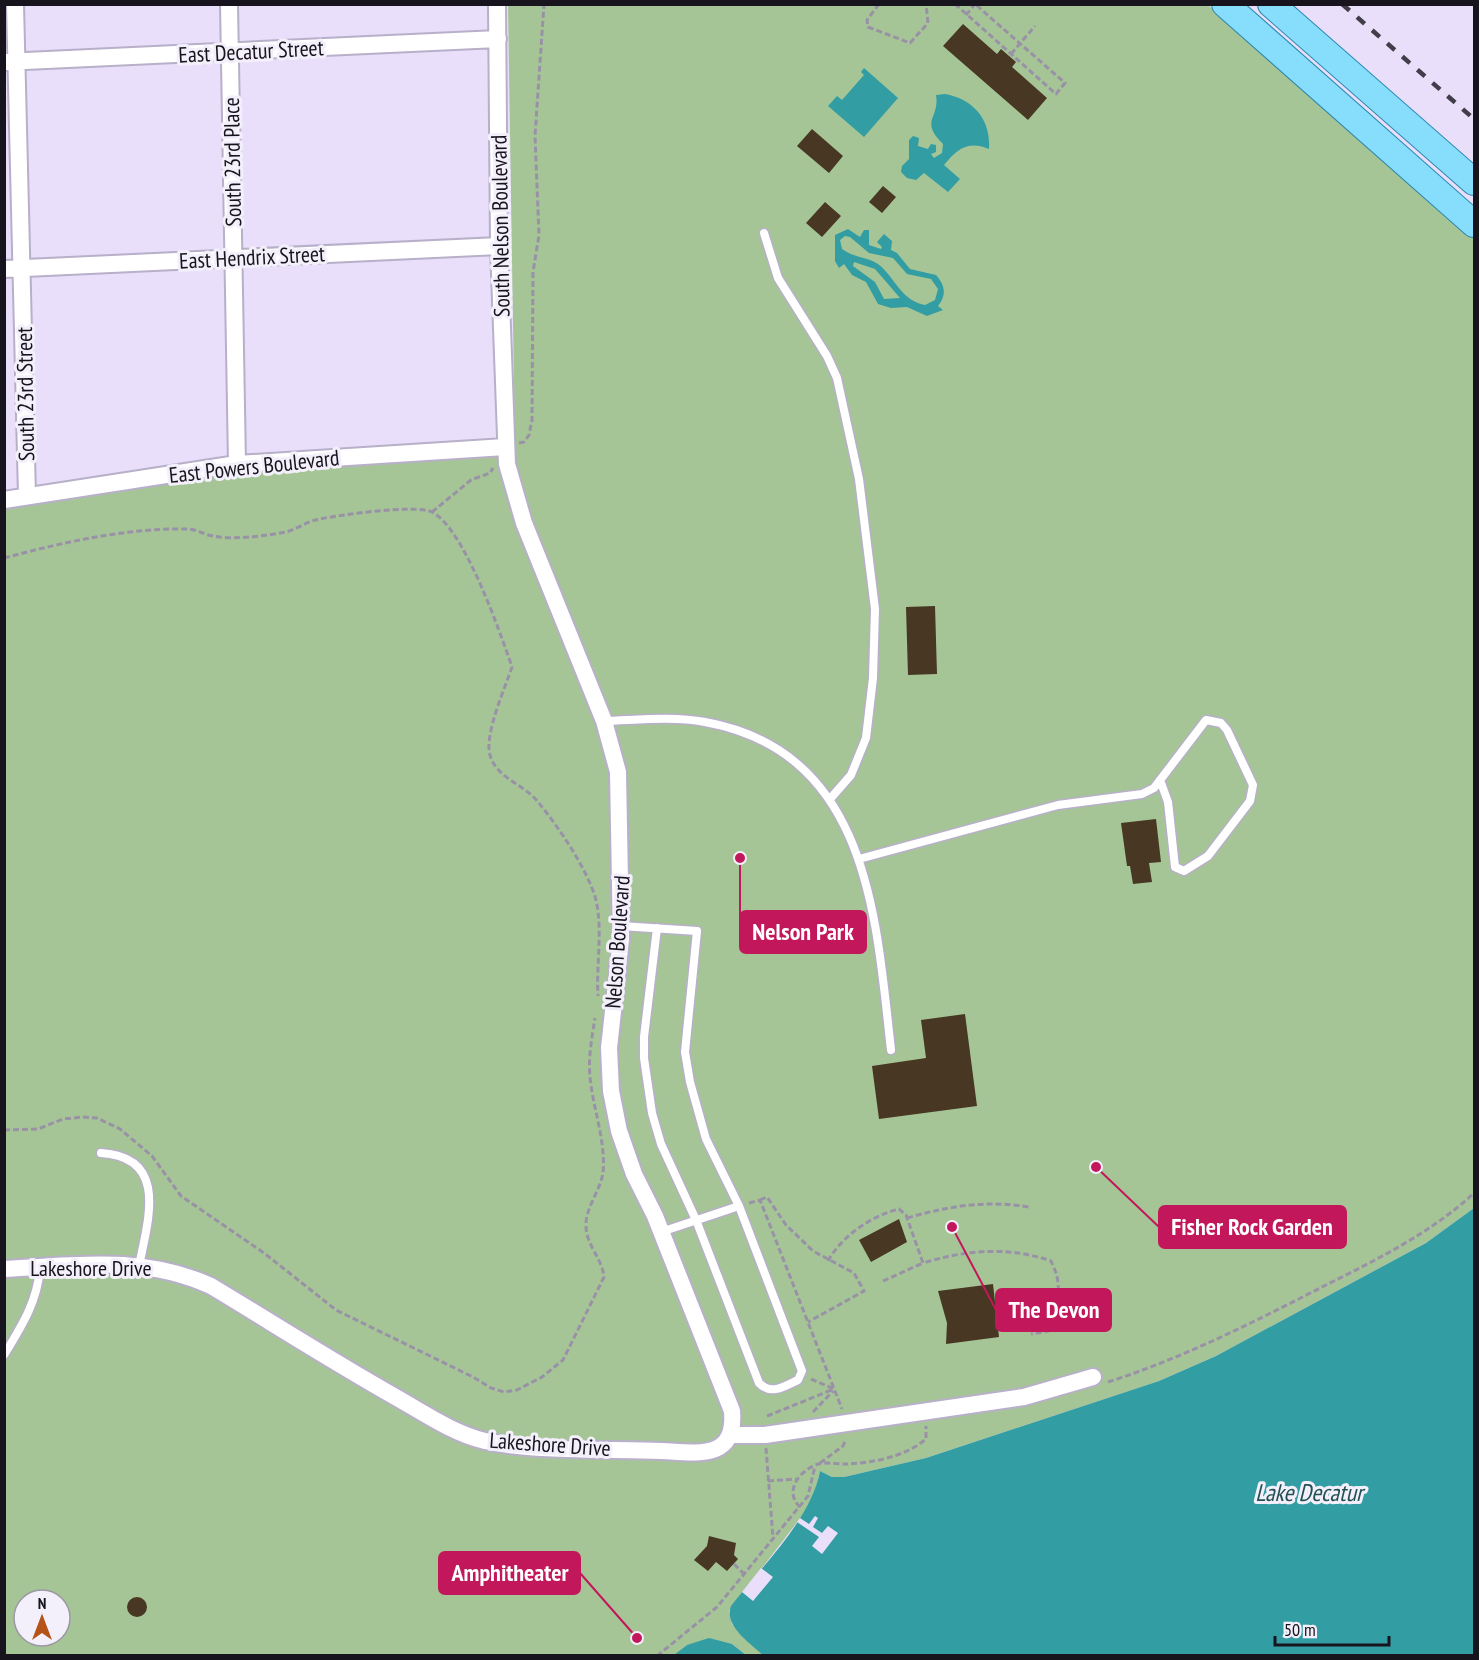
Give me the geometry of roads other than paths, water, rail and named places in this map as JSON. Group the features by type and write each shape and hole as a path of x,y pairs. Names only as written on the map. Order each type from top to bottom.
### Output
{"main road":[{"path":"1224,4 1474,224"},
{"path":"1271,4 1474,182"}],"street":[{"name":"South 23rd Street","path":"15,4 11,62 22,269 27,496"},
{"name":"South 23rd Place","path":"229,4 237,464"},
{"name":"South Nelson Boulevard","path":"497,4 499,246 505,447"},
{"name":"East Decatur Street","path":"11,62 498,39"},
{"name":"East Hendrix Street","path":"4,269 499,246"},
{"name":"East Powers Boulevard","path":"4,500 237,464 505,447"},
{"name":"Nelson Boulevard","path":"505,447 516,502 604,722 618,772 621,926 609,1048 611,1092 619,1131 634,1174 661,1232 732,1411 732,1435"},
{"name":"Lakeshore Drive","path":"4,1269 102,1264 168,1270 211,1286 423,1413 483,1441 514,1445 678,1452 716,1448 728,1442 732,1435 765,1435 1024,1397 1088,1378"}],"lane":[{"path":"765,233 778,278 827,356 837,378 859,479 874,597 873,678 866,738 851,775 830,799"},
{"path":"604,722 687,720 751,735 772,745 830,799 860,859 877,923 891,1050"},
{"path":"860,859 1058,805 1142,795 1154,788 1160,780 1206,720 1221,723 1227,730 1253,785 1250,801 1208,856 1184,871 1175,867 1168,802 1160,780"},
{"path":"621,926 657,928 697,931 685,1052 690,1082 706,1139 739,1206 801,1366 802,1376 798,1380 773,1390 767,1390 759,1383 696,1220 661,1144 647,1082 644,1037 657,928"},
{"path":"101,1153 119,1154 134,1163 145,1176 150,1204 139,1266"},
{"path":"661,1232 739,1206"},
{"path":"4,1355 29,1313 37,1288 40,1267"}],"water":[{"path":"864,68 898,98 864,137 828,106 837,96 842,100 864,75 861,72"},
{"path":"945,94 964,100 978,112 987,128 989,138 989,149 982,146 969,146 954,154 944,165 960,179 948,192 924,173 916,180 907,178 901,172 902,166 909,159 909,140 913,136 919,138 918,146 928,149 931,144 936,145 936,152 931,154 934,158 942,153 943,144 932,130 931,124 936,95"},
{"path":"848,229 860,237 864,230 869,230 869,245 881,249 882,247 877,242 884,234 892,241 891,250 897,253 910,269 936,275 943,286 944,294 938,306 943,310 927,316 907,307 891,308 878,304 866,282 852,275 844,264 839,268 835,261 835,235","holes":["845,236 850,237 869,253 893,258 907,274 931,279 938,289 935,300 925,305 910,299 878,264 842,249 840,240","854,262 875,269 900,298 884,299 875,282 853,266"]},
{"name":"Lake Decatur","path":"1474,1208 1474,1655 763,1655 734,1627 730,1613 731,1606 796,1525 815,1489 820,1471 832,1477 844,1477 926,1458 1159,1381 1216,1356 1426,1243"},
{"path":"709,1638 732,1644 746,1655 674,1655 687,1645"}],"railway":[{"path":"1342,4 1474,119"}],"place":[{"name":"Nelson Park","path":"740,858"},
{"name":"Fisher Rock Garden","path":"1096,1167"},
{"name":"The Devon","path":"952,1227"},
{"name":"Amphitheater","path":"637,1638"}]}
